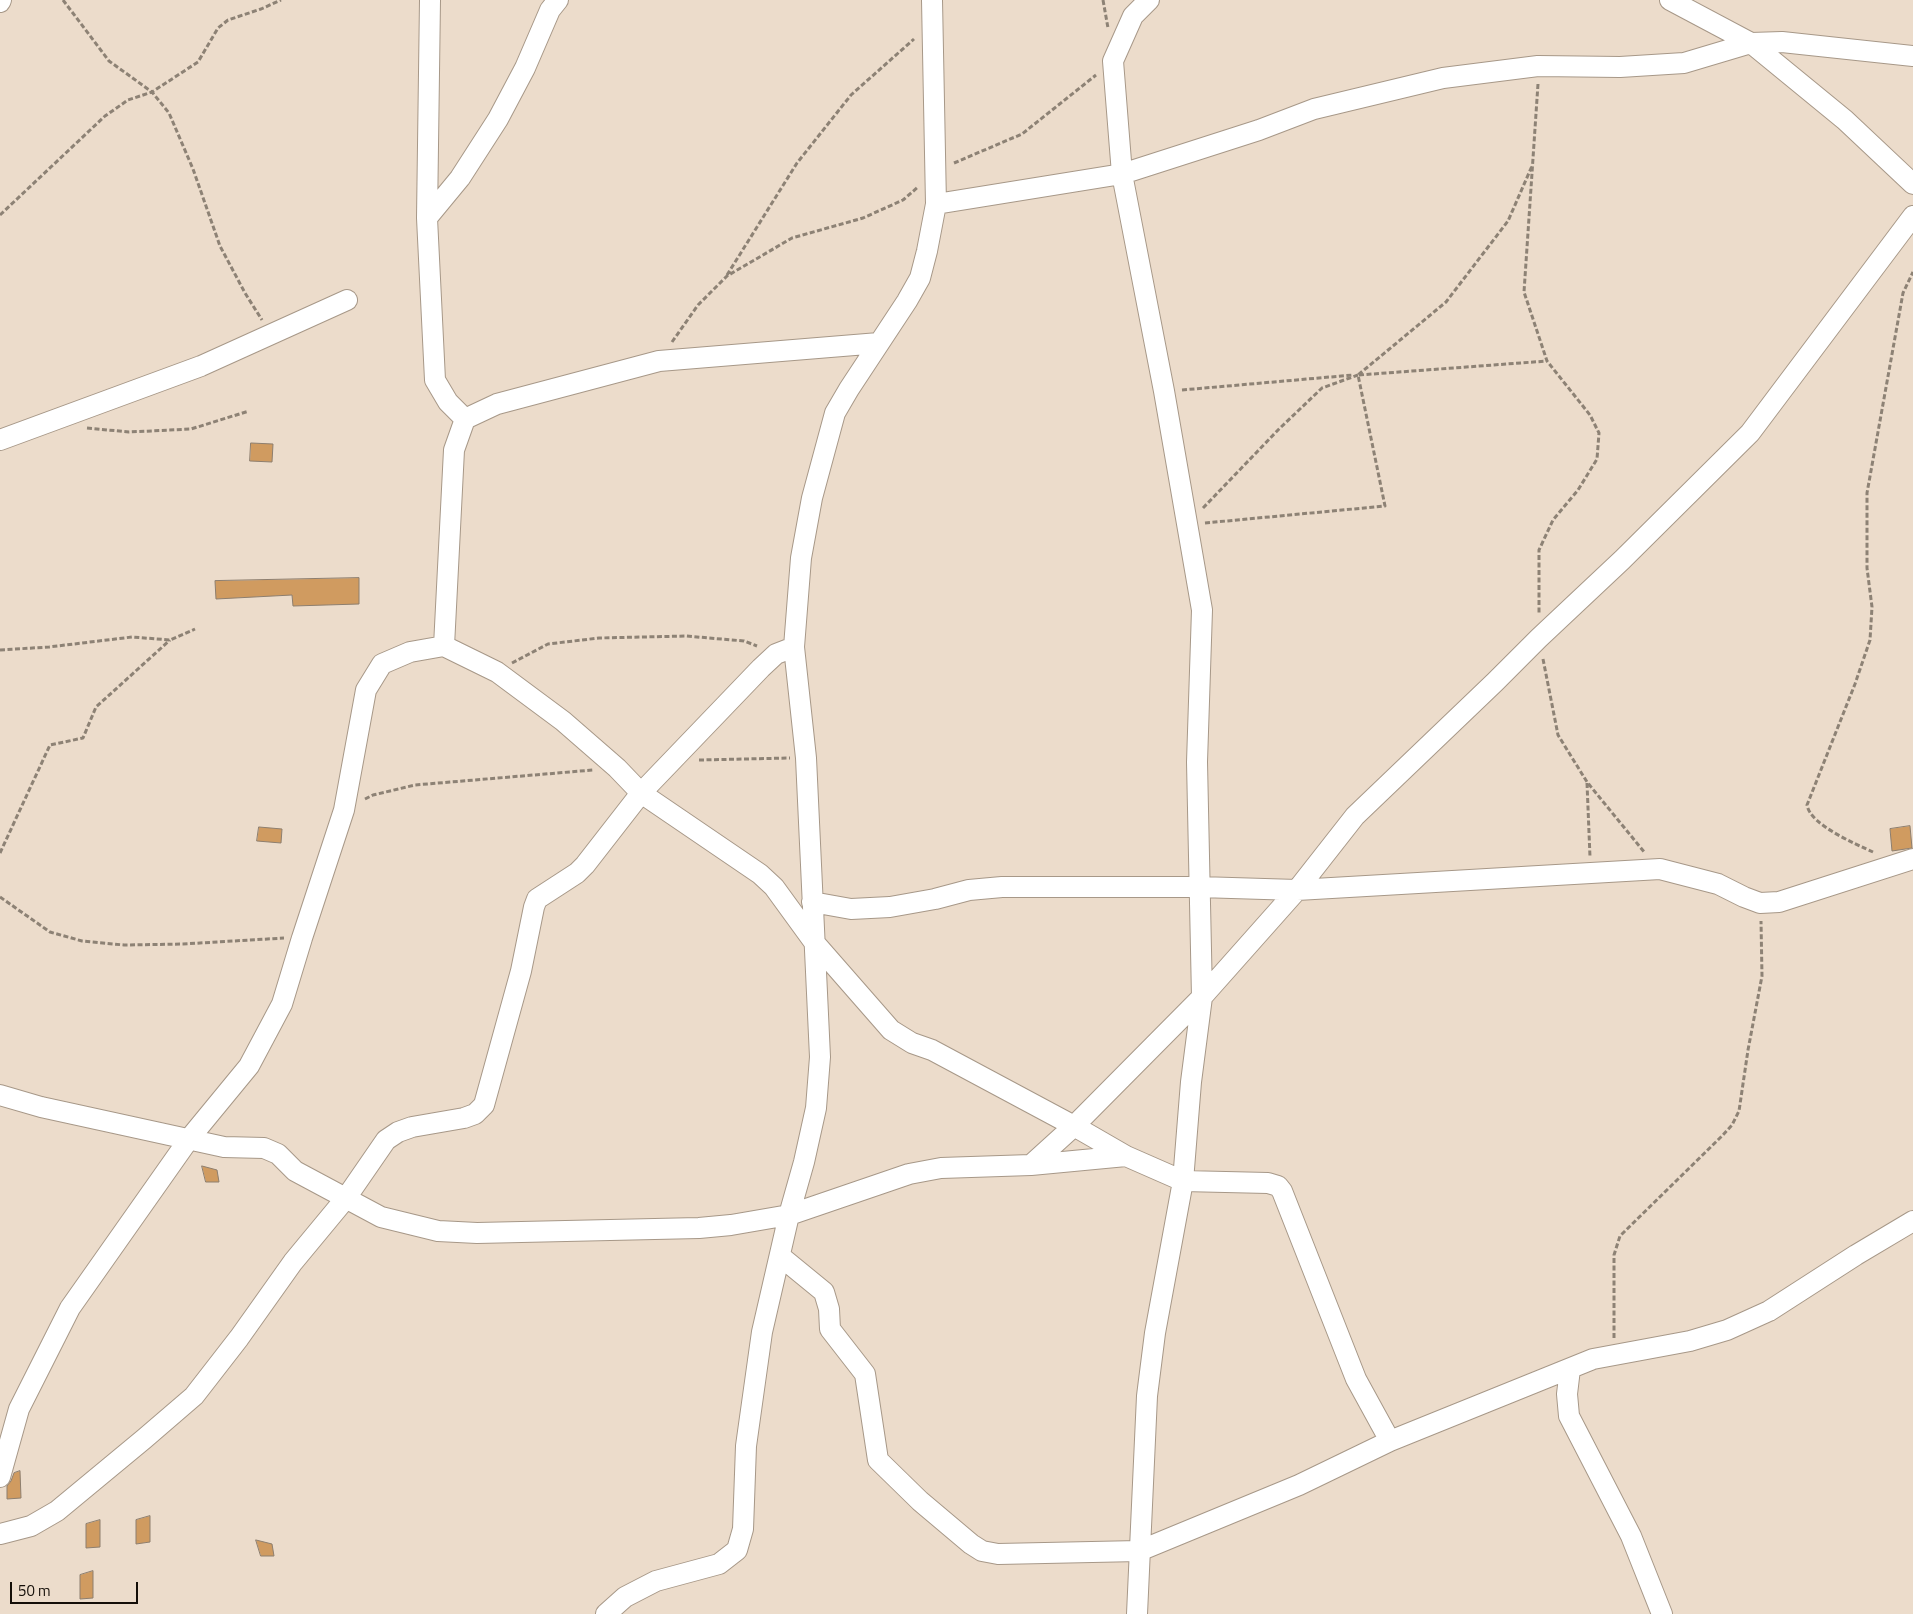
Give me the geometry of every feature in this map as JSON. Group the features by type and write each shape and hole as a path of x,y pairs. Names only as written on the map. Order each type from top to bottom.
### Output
{"street":[{"path":"430,0 426,218 435,380 448,402 465,419"},
{"path":"426,218 460,178 498,119 525,68 550,10 558,0"},
{"path":"606,1614 625,1597 656,1581 719,1564 737,1550 744,1528 746,1446 762,1332 816,1108 820,1057 806,758 785,651 812,498 835,413 907,302 920,278 927,251 936,204 932,0"},
{"path":"1137,1614 1147,1396 1155,1333 1183,1181 1191,1082 1202,997 1197,762 1202,610 1164,391 1122,174 1113,61 1133,16 1149,0"},
{"path":"1670,0 1751,43 1845,120 1913,184"},
{"path":"936,204 1122,174 1259,130 1314,110 1443,78 1538,66 1620,67 1684,63 1751,43 1782,42 1913,56"},
{"path":"1031,1166 1074,1126 1202,997 1297,890 1355,816 1496,682 1750,434 1913,216"},
{"path":"0,440 202,366 347,300"},
{"path":"444,646 454,450 465,419 497,404 659,361 879,343"},
{"path":"0,1477 19,1409 70,1308 189,1139 249,1066 282,1004 344,810 366,690 382,664 410,652 444,646 496,672 563,721 617,768 641,793 760,874 774,887 814,942 891,1030 912,1043 932,1050 1074,1126 1126,1156 1183,1181 1268,1183 1278,1186 1282,1191 1356,1379 1390,1441"},
{"path":"0,1534 31,1526 57,1511 194,1396 239,1338 293,1262 346,1198 386,1140 398,1132 412,1127 464,1118 475,1114 484,1105 521,971 537,899 577,873 585,865 641,793 761,668 785,651"},
{"path":"812,902 851,909 890,907 935,900 968,890 1002,887 1199,887 1297,890 1660,869 1718,884 1760,903 1779,902 1904,862"},
{"path":"0,1095 120,1125 224,1147 264,1148 278,1154 295,1171 381,1217 438,1231 477,1234 699,1228 731,1225 789,1215 909,1174 941,1168 1031,1166 1126,1156"},
{"path":"780,1256 824,1292 829,1309 830,1328 865,1374 878,1460 920,1502 982,1551 998,1554 1139,1552 1299,1484 1390,1441 1593,1359 1690,1342 1735,1326 1769,1311 1856,1254 1913,1221"},
{"path":"1570,1369 1567,1394 1569,1416 1631,1536 1662,1614"}],"path":[{"path":"63,0 109,61 152,92 169,113 194,169 220,246 245,293 272,334"},
{"path":"0,215 105,116 128,100 152,92 198,62 218,28 228,20 261,10 281,0"},
{"path":"659,361 698,304 727,276 792,238 862,218 903,200 936,171 1022,134 1113,61 1103,0"},
{"path":"727,276 797,163 852,95 932,22"},
{"path":"1538,66 1534,163 1524,292 1547,361 1590,415 1599,433 1597,459 1578,490 1553,520 1539,550 1539,638 1558,735 1587,782 1660,869"},
{"path":"1187,524 1322,388 1358,375 1446,302 1508,221 1534,163"},
{"path":"1904,862 1837,834 1812,817 1808,812 1807,805 1855,684 1870,640 1872,607 1867,568 1867,493 1903,293 1913,272"},
{"path":"1164,391 1547,361"},
{"path":"1187,524 1386,506 1358,375"},
{"path":"80,427 129,432 191,428 249,411"},
{"path":"0,854 50,745 82,738 96,707 170,640 195,629"},
{"path":"496,672 548,644 599,638 686,636 744,641 785,651"},
{"path":"0,650 49,647 132,637 170,640"},
{"path":"672,760 806,758"},
{"path":"344,810 372,795 415,785 617,768"},
{"path":"1587,782 1591,873"},
{"path":"0,897 50,932 82,940 124,945 144,945 302,938"},
{"path":"1614,1355 1614,1255 1620,1236 1732,1125 1739,1111 1762,976 1760,903"}],"building":[{"path":"251,443 273,444 272,462 250,461"},
{"path":"359,578 359,604 293,606 292,595 216,599 215,581"},
{"path":"1910,826 1912,848 1892,851 1890,829"},
{"path":"259,827 282,829 281,843 257,841"},
{"path":"202,1166 217,1170 219,1182 206,1182"},
{"path":"20,1471 21,1498 7,1499 7,1486 14,1473"},
{"path":"150,1516 150,1542 136,1544 136,1520"},
{"path":"100,1520 100,1547 86,1548 86,1524"},
{"path":"256,1540 272,1544 274,1556 261,1556"},
{"path":"93,1571 93,1598 80,1599 80,1575"}]}
